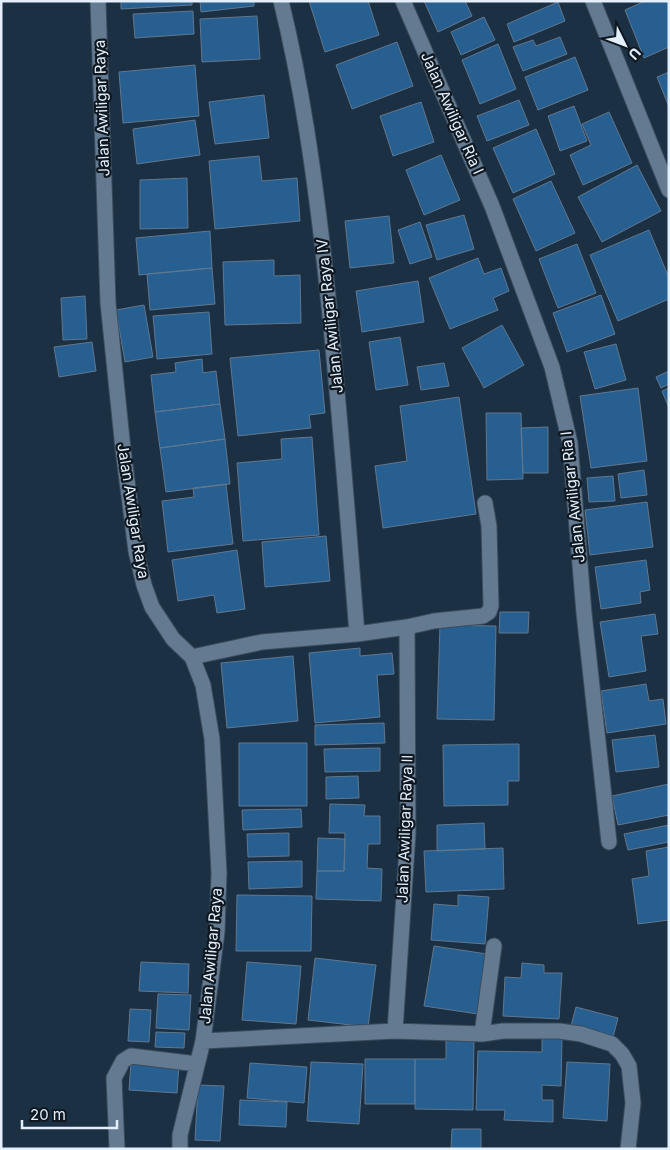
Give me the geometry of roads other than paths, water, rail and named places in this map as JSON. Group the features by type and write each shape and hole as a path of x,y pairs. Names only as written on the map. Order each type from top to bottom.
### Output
{"street":[{"name":"Jalan Awiligar Raya","path":"98,1 108,303 136,551 144,585 152,607 173,639 192,657 203,684 212,739 219,873 216,932 203,1042 180,1135 180,1149"},
{"name":"Jalan Awiligar Raya IV","path":"281,1 289,33 315,182 336,368 357,634"},
{"name":"Jalan Awiligar Ria I","path":"403,1 492,206 552,367 570,443 584,613 609,842"},
{"path":"593,1 669,190"},
{"path":"192,657 262,642 357,634 434,621 483,616 489,612 491,606 489,526 485,502"},
{"name":"Jalan Awiligar Raya ll","path":"395,1031 408,833 407,627"},
{"path":"482,1034 494,946"},
{"path":"203,1042 395,1031 482,1034 503,1031 559,1031 581,1034 612,1044 622,1054 629,1066 632,1103 628,1149"},
{"path":"117,1149 114,1078 123,1061 131,1056 197,1064"}]}
